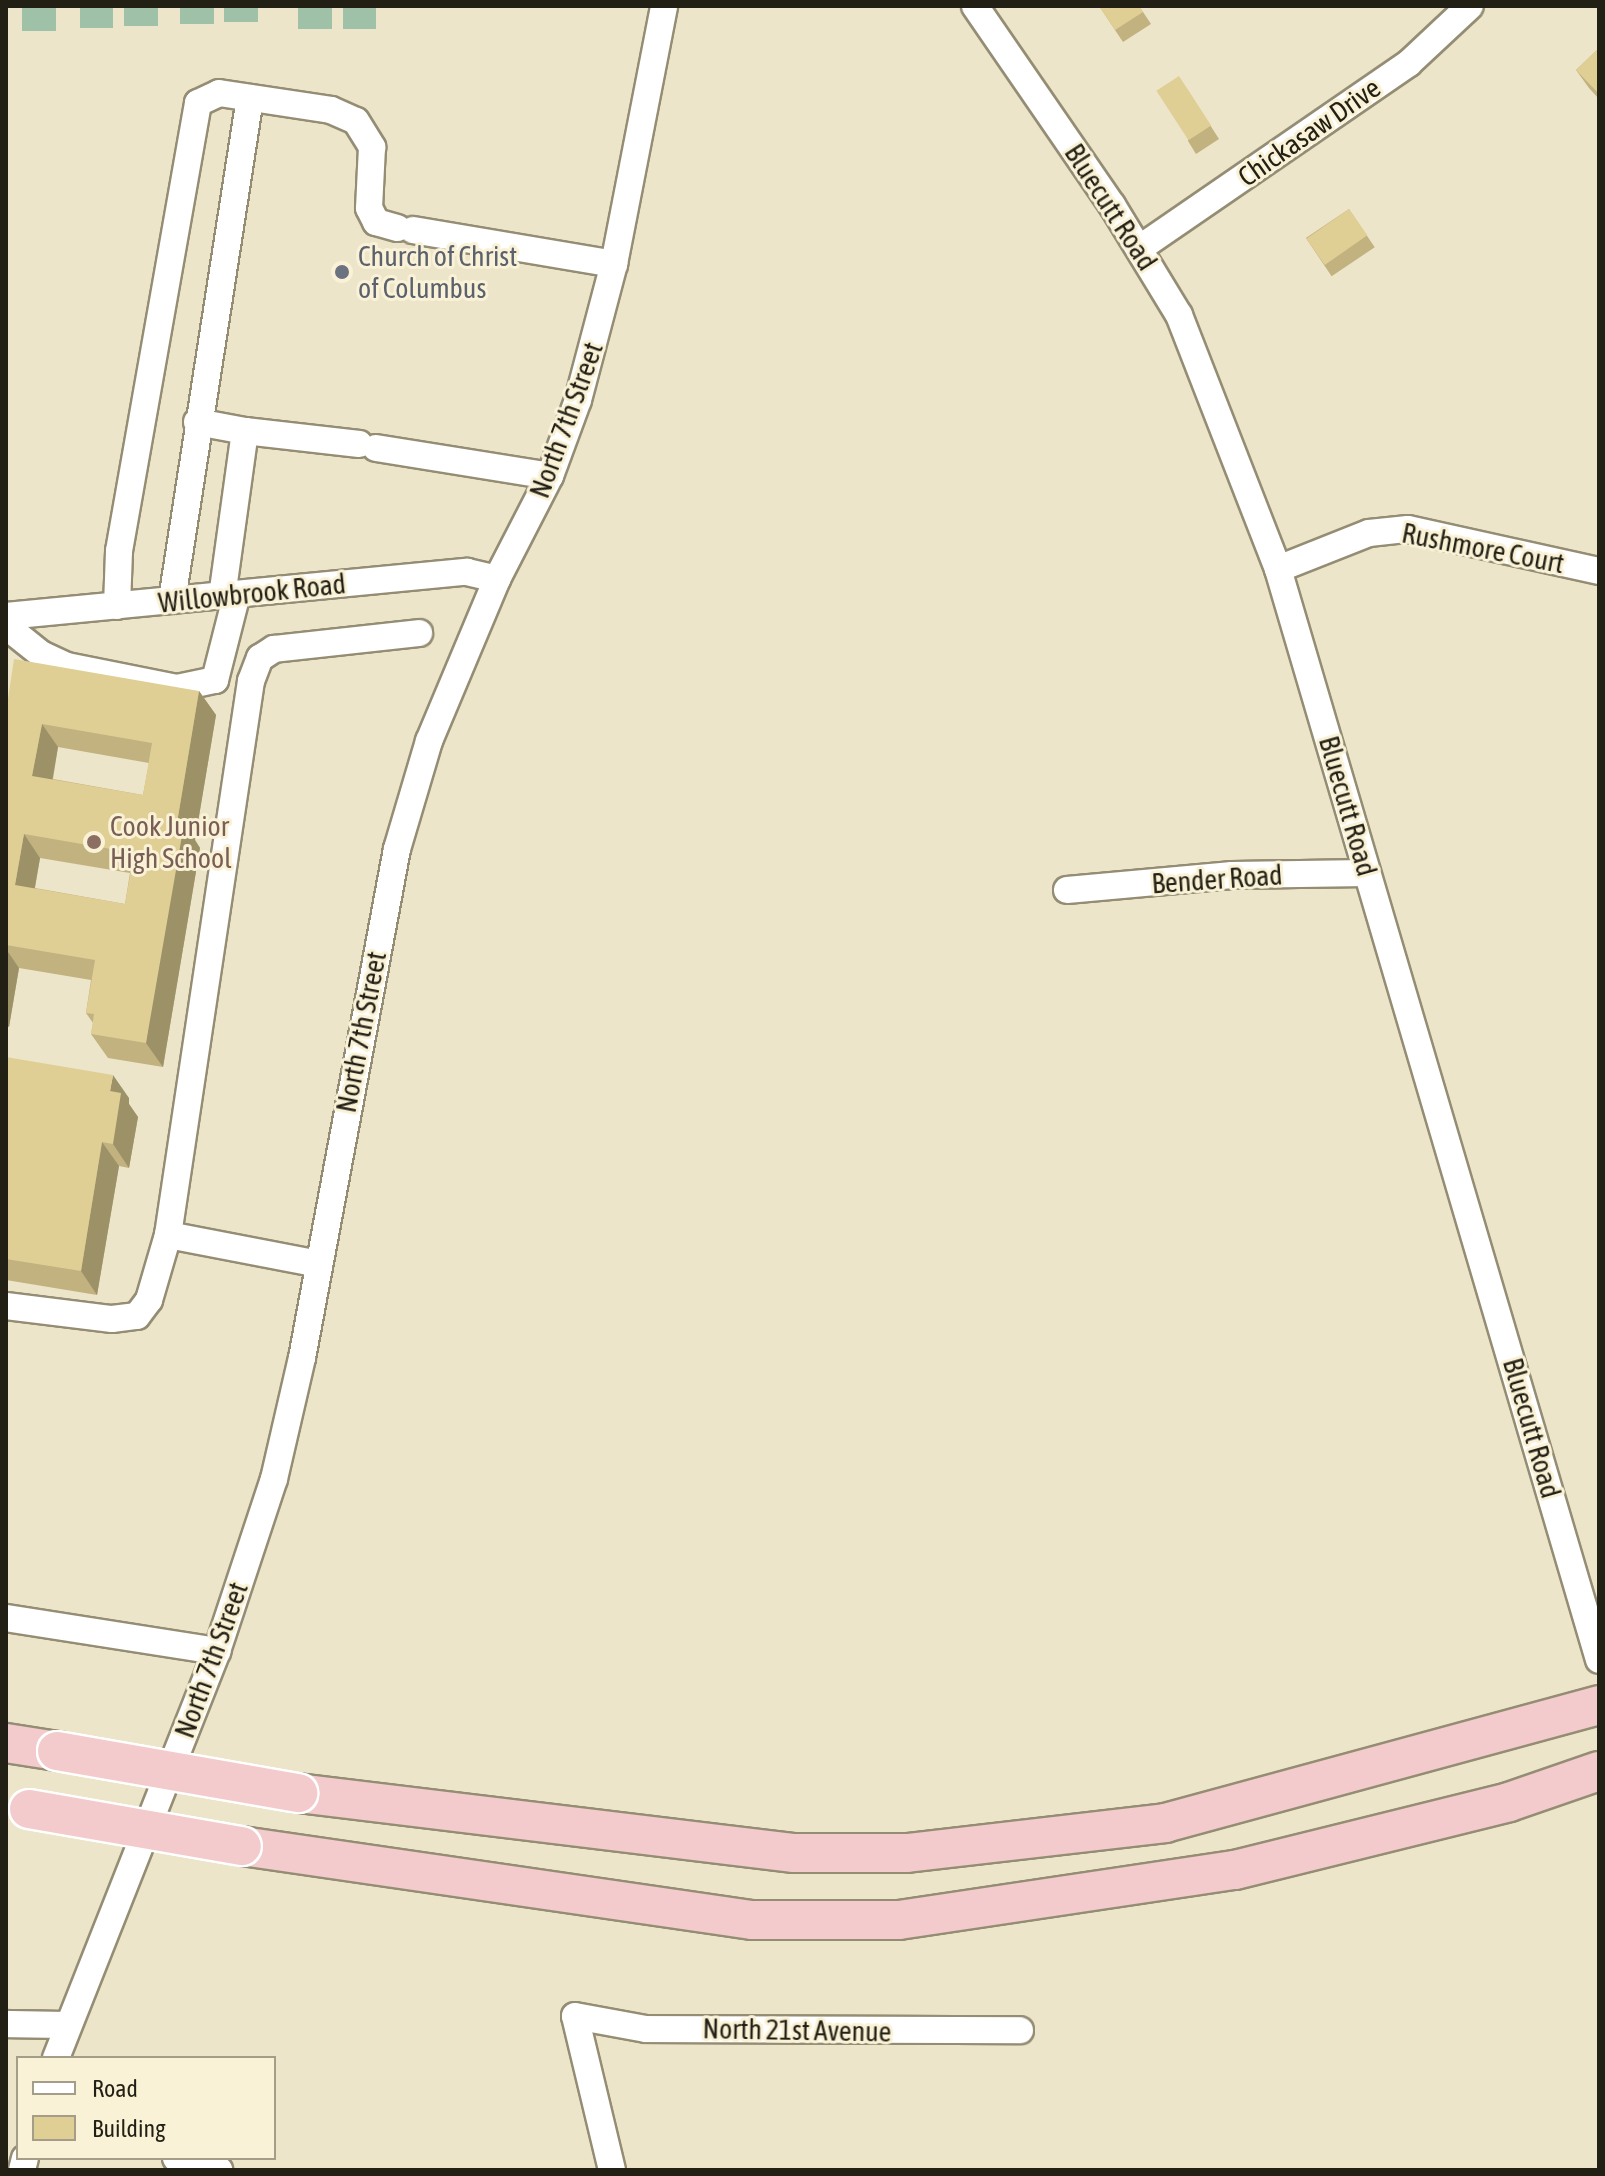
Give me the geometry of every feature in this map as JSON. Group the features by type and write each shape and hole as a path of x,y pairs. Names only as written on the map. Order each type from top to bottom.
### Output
{"highway":[{"path":"6,1743 298,1793 794,1853 907,1853 1165,1823 1472,1744 1599,1705"},
{"path":"18,1807 242,1846 752,1920 899,1920 1235,1870 1509,1802 1599,1771"}],"street":[{"name":"North 7th Street","path":"57,2056 217,1651 274,1479 319,1264 397,849 429,741 497,579 550,476 595,347 664,6"},
{"name":"Bluecutt Road","path":"975,6 1140,248 1179,315 1278,569 1599,1660"},
{"name":"Chickasaw Drive","path":"1140,248 1409,63 1470,6"},
{"path":"117,606 119,551 198,103 219,93 331,110 356,121 372,147 369,208 376,222 614,264"},
{"path":"172,600 197,422 250,98"},
{"path":"197,422 550,476"},
{"path":"6,626 41,654 67,666 177,688 215,680 229,595 245,431"},
{"name":"Rushmore Court","path":"1278,569 1369,533 1408,529 1599,571"},
{"name":"Willowbrook Road","path":"6,616 467,572 497,579"},
{"path":"6,1306 112,1319 137,1316 149,1300 168,1235 251,681 260,658 274,649 419,633"},
{"name":"Bender Road","path":"1067,890 1232,875 1367,873"},
{"path":"168,1235 319,1264"},
{"path":"6,1618 217,1651"},
{"name":"North 21st Avenue","path":"612,2170 575,2016 646,2029 1020,2030"},
{"path":"6,2024 67,2025"},
{"path":"183,2160 219,2170"}],"green space":[{"path":"22,6 56,6 56,31 22,31"},
{"path":"80,6 113,6 113,28 80,28"},
{"path":"124,6 158,6 158,26 124,26"},
{"path":"180,6 214,6 214,24 180,24"},
{"path":"224,6 258,6 258,22 224,22"},
{"path":"298,6 332,6 332,29 298,29"},
{"path":"343,6 376,6 376,29 343,29"}],"building":[{"path":"1099,6 1139,6 1143,12 1115,30"},
{"path":"1599,48 1599,94 1576,70"},
{"path":"1179,76 1211,125 1188,140 1156,91"},
{"path":"1349,209 1367,235 1325,265 1306,239"},
{"path":"14,659 199,691 177,823 184,824 146,1043 91,1034 94,1014 86,1013 95,960 6,945 6,712","holes":["42,724 152,743 143,795 32,776","24,834 134,853 125,904 15,885"]},
{"path":"6,1057 113,1075 110,1091 121,1093 113,1144 102,1142 81,1271 6,1259"}],"place":[{"name":"Church of Christ of Columbus","path":"342,272"},
{"name":"Cook Junior High School","path":"94,842"}]}
